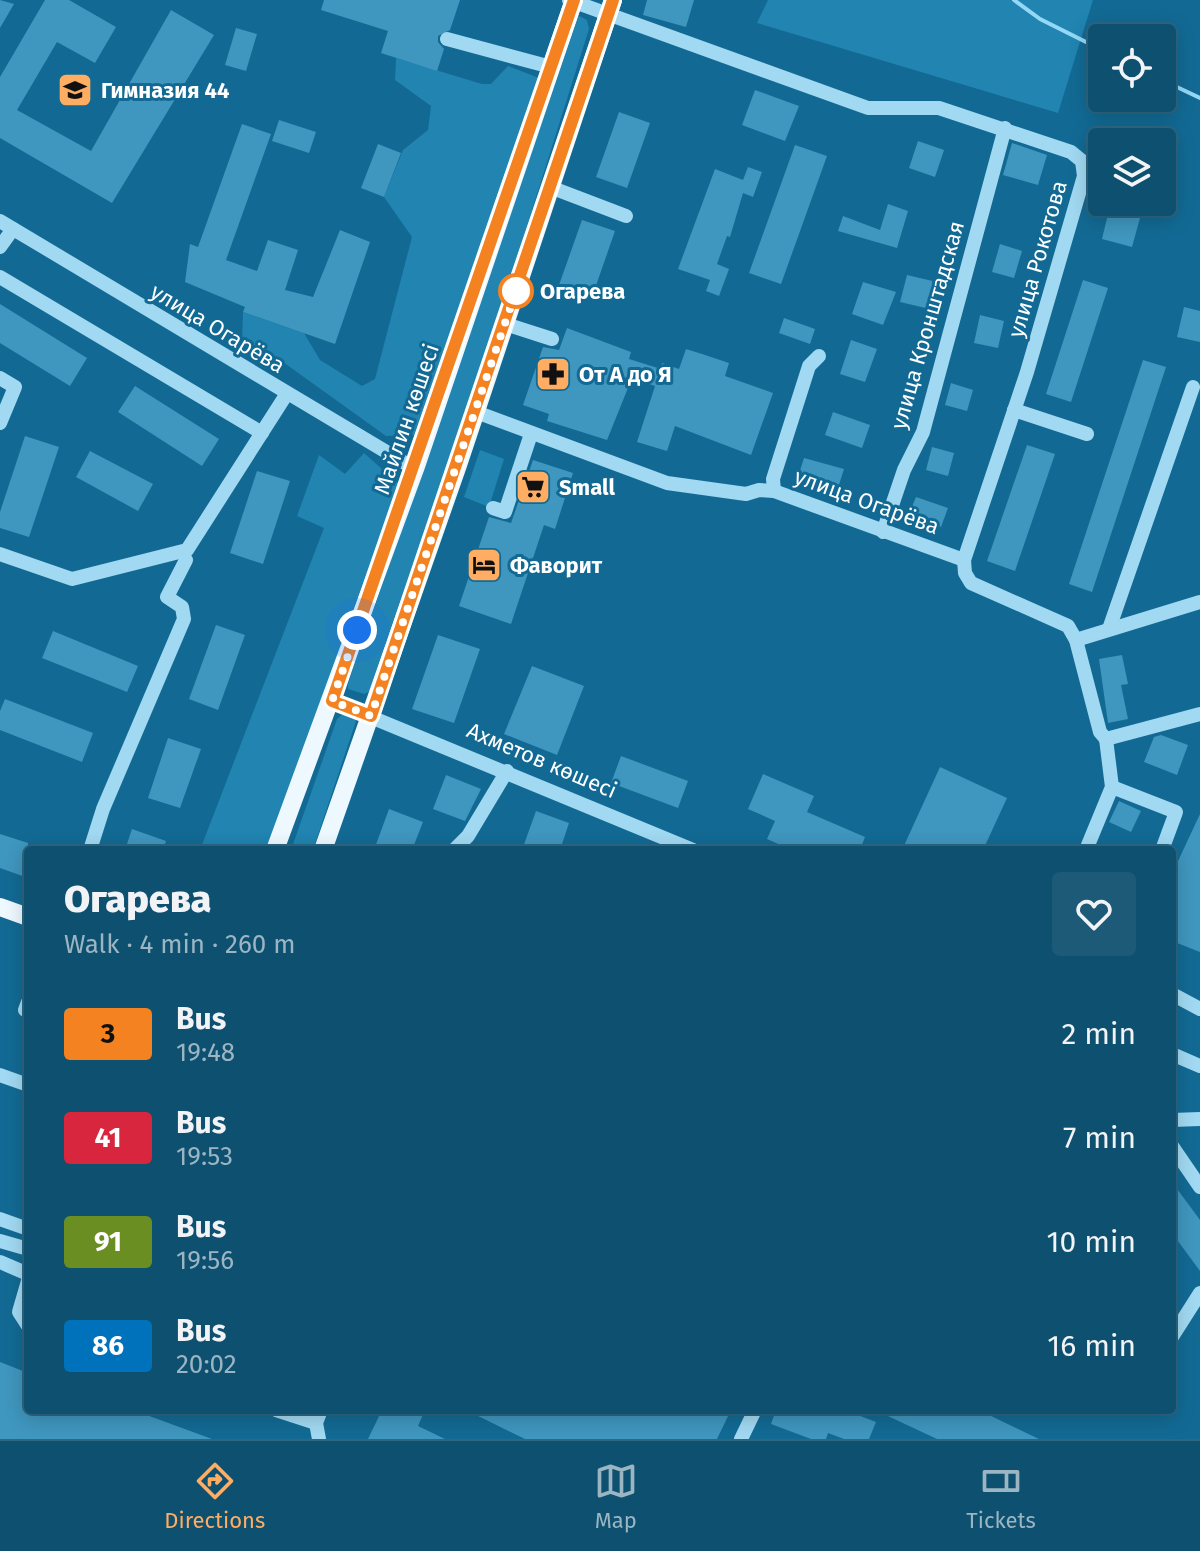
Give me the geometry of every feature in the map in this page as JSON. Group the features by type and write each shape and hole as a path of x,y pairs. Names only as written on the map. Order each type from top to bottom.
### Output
{"main road":[{"name":"Майлин көшесі","path":"277,846 415,469 572,1"},
{"path":"324,846 476,412 611,7"},
{"path":"0,907 24,916"}],"street":[{"name":"улица Рокотова","path":"572,1 611,7 868,108 939,108 1071,152 1082,161 1084,176 1014,410 964,560"},
{"path":"447,39 551,67"},
{"name":"улица Кронштадская","path":"883,532 926,420 1005,128"},
{"path":"550,187 626,216"},
{"name":"улица Огарёва","path":"0,221 286,395 415,469"},
{"path":"0,247 13,229"},
{"path":"0,277 262,433"},
{"path":"505,324 552,339"},
{"path":"774,491 773,479 809,366 819,356"},
{"path":"0,378 15,387 0,423"},
{"path":"1109,629 1193,387"},
{"path":"0,554 72,579 187,550 286,395"},
{"path":"1014,410 1087,434"},
{"name":"улица Огарёва","path":"476,412 667,483 746,494 759,490 774,491 964,560"},
{"path":"493,508 505,512 531,434"},
{"path":"91,846 103,809 184,619 182,607 167,597 186,560"},
{"path":"964,560 965,573 971,583 1068,626 1076,640 1100,732 1106,739 1112,787 1088,846"},
{"path":"1076,640 1200,602"},
{"name":"Ахметов көшесі","path":"332,701 684,846"},
{"path":"1106,739 1200,714"},
{"path":"458,846 468,836 507,771"},
{"path":"1112,787 1176,812 1163,846"},
{"path":"1176,996 1200,1009"},
{"path":"1176,1056 1200,1066"},
{"path":"0,1075 24,1084"},
{"path":"1176,1120 1200,1119"},
{"path":"1176,1152 1200,1187"},
{"path":"0,1219 24,1228"},
{"path":"0,1241 24,1248"},
{"path":"0,1262 24,1281"},
{"path":"1176,1331 1200,1293"},
{"path":"24,1294 19,1312 24,1320"},
{"path":"741,1439 753,1414"},
{"path":"319,1417 319,1439"}],"shaded area":[{"path":"768,0 1093,0 1058,113 757,23"},
{"path":"577,15 587,20 589,29 456,452 371,691 364,694 348,689 438,412"},
{"path":"396,58 482,84 491,84 508,66 539,78 414,435 386,436 276,357 242,343 243,312 304,333 320,360 362,386 375,379 412,237 384,197 403,150 428,130 431,106 395,80"},
{"path":"480,450 504,459 489,507 464,497"},
{"path":"364,453 400,485 268,846 202,846 324,528 297,516 319,455 345,474"},
{"path":"345,712 351,713 356,721 314,846 292,846 337,719"}],"building":[{"path":"0,0 14,4 0,28"},
{"path":"45,0 69,0 116,27 95,63 57,42 17,110 91,151 171,10 214,35 112,203 0,138 0,77"},
{"path":"324,0 460,0 450,30 438,36 438,42 444,49 437,71 381,53 388,31 321,10"},
{"path":"647,0 694,0 686,27 643,15"},
{"path":"236,28 257,34 246,71 225,65"},
{"path":"755,90 799,106 785,141 742,125"},
{"path":"619,112 650,123 627,188 596,177"},
{"path":"279,120 316,132 309,153 272,141"},
{"path":"242,124 271,134 226,260 257,271 268,240 298,250 285,290 313,297 340,230 370,242 335,344 243,312 245,307 185,282 190,244 198,247"},
{"path":"918,141 944,150 935,177 909,168"},
{"path":"1012,143 1047,155 1038,185 1003,175"},
{"path":"378,144 401,153 384,197 361,188"},
{"path":"795,145 827,156 781,284 749,273"},
{"path":"748,167 762,172 753,197 743,193 730,237 727,236 717,264 729,269 719,296 706,291 710,280 678,269 715,169 743,180"},
{"path":"888,204 908,211 897,248 838,231 843,216 880,230"},
{"path":"1108,216 1140,218 1132,247 1102,239"},
{"path":"582,220 615,231 592,297 559,285"},
{"path":"1000,244 1022,251 1014,278 992,272"},
{"path":"907,275 941,283 934,310 900,302"},
{"path":"1083,280 1108,288 1071,402 1046,394"},
{"path":"863,282 896,292 883,325 852,314"},
{"path":"0,304 87,358 70,386 0,343"},
{"path":"1184,307 1200,311 1200,342 1177,337"},
{"path":"980,315 1004,321 998,348 974,343"},
{"path":"784,318 815,329 810,344 779,333"},
{"path":"567,328 631,352 629,359 661,369 662,363 679,369 686,349 702,354 729,363 725,376 773,393 751,455 675,426 667,451 637,442 655,386 632,378 607,440 547,421 549,414 523,405 543,347 559,350"},
{"path":"851,340 877,349 865,382 840,374"},
{"path":"1143,360 1166,367 1092,592 1069,584"},
{"path":"951,383 973,390 967,411 945,405"},
{"path":"135,386 219,439 202,466 118,412"},
{"path":"833,412 870,425 862,448 825,435"},
{"path":"25,436 59,447 29,537 0,528 0,512"},
{"path":"1027,445 1055,454 1015,571 987,561"},
{"path":"932,447 954,453 948,476 926,470"},
{"path":"90,451 153,484 138,511 76,477"},
{"path":"804,458 844,469 837,491 797,480"},
{"path":"533,460 573,473 555,529 544,525 511,624 459,606 489,517 511,523"},
{"path":"257,471 290,481 263,564 230,553"},
{"path":"916,497 948,508 941,527 908,516"},
{"path":"216,625 245,635 218,710 189,699"},
{"path":"53,631 138,666 127,692 42,658"},
{"path":"438,635 480,649 454,723 412,709"},
{"path":"1122,655 1128,684 1121,685 1128,719 1108,723 1099,659"},
{"path":"532,666 584,686 557,755 504,734"},
{"path":"5,699 93,733 82,762 0,730 0,711"},
{"path":"1161,735 1188,745 1177,775 1144,762 1154,737"},
{"path":"168,738 201,749 180,808 148,798"},
{"path":"621,756 688,781 678,808 611,783"},
{"path":"940,767 1007,798 985,846 904,846"},
{"path":"763,774 814,796 807,812 865,837 862,846 783,846 767,839 775,821 748,809"},
{"path":"446,775 481,789 465,821 433,809"},
{"path":"1119,801 1141,811 1131,832 1109,822"},
{"path":"389,809 423,822 414,846 375,846"},
{"path":"536,811 569,823 561,846 523,846"},
{"path":"1200,814 1200,952 1176,943 1176,865"},
{"path":"132,829 166,841 164,846 126,846"},
{"path":"0,834 28,843 24,846 24,877 0,868"},
{"path":"1176,1187 1200,1220 1200,1271 1176,1238"},
{"path":"0,1362 24,1371 24,1414 144,1414 212,1439 0,1439"},
{"path":"380,1414 423,1414 418,1426 445,1439 368,1439"},
{"path":"474,1414 729,1414 717,1439 525,1439"},
{"path":"775,1414 855,1414 876,1422 869,1439 844,1439 828,1433 826,1439 811,1439 771,1424"},
{"path":"884,1414 987,1414 1039,1439 937,1439"}],"waterway":[{"path":"1014,0 1040,19 1088,43"},
{"path":"1176,87 1200,98"}],"bus line":[{"name":"3","path":"574,0 415,469 332,701 371,716 613,0"}],"place":[{"name":"Гимназия 44","path":"75,90"},
{"name":"Огарева","path":"516,291"},
{"name":"От А до Я","path":"553,374"},
{"name":"Small","path":"533,487"},
{"name":"Фаворит","path":"484,565"}],"route":[{"path":"357,630 332,701 371,716 516,291"}]}
